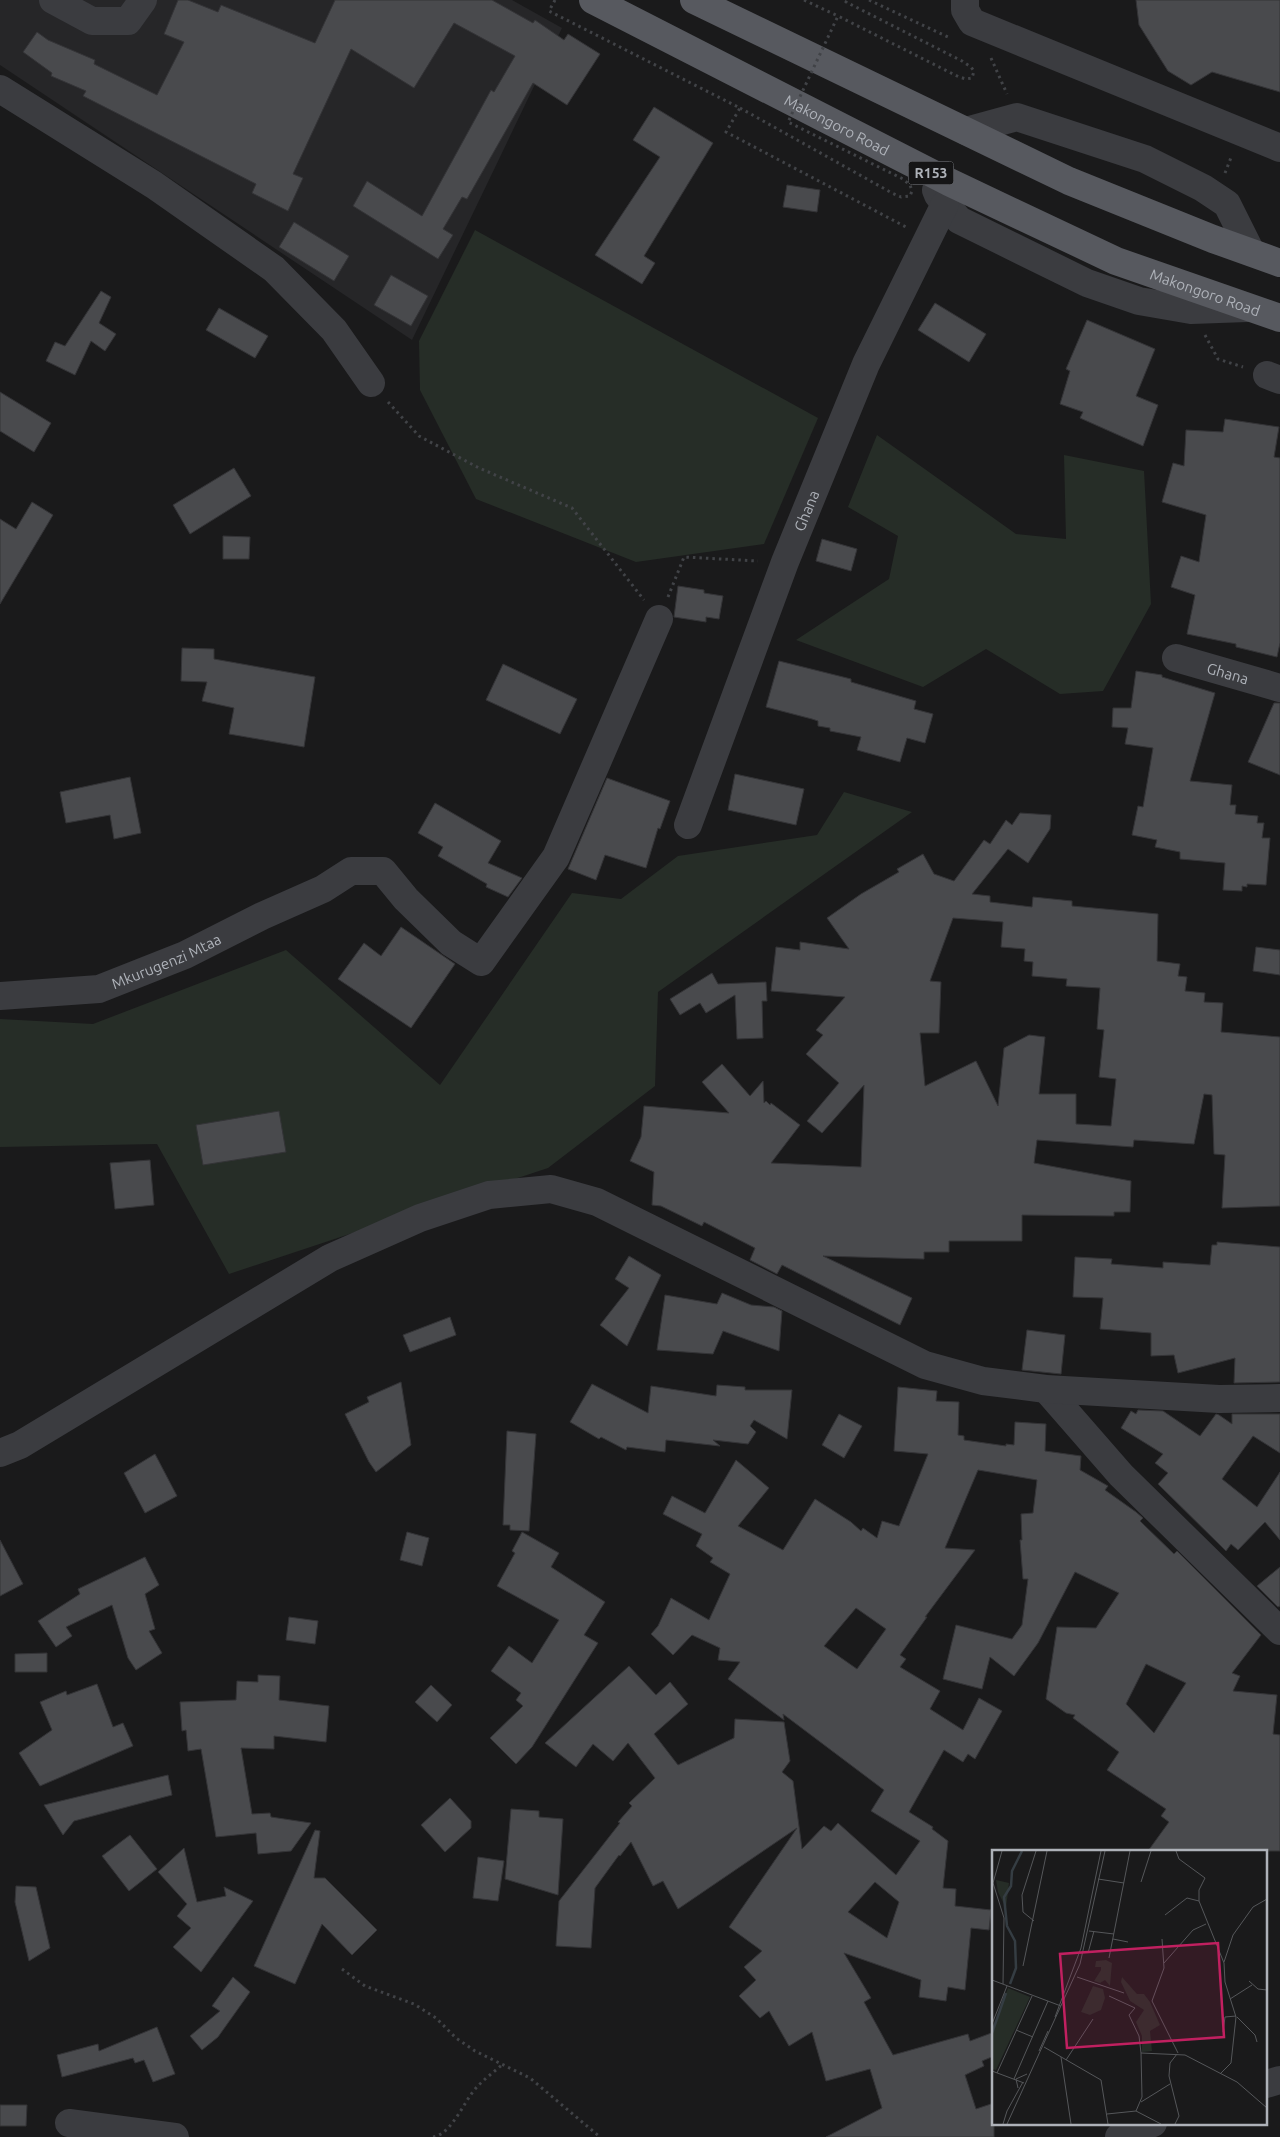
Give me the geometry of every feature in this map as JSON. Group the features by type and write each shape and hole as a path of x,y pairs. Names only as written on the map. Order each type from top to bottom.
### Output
{"main road":[{"name":"Makongoro Road","path":"593,0 932,173 1116,261 1280,318"},
{"path":"694,0 1069,181 1280,263"}],"street":[{"path":"53,0 92,22 128,21 142,0"},
{"path":"965,0 965,10 972,22 1280,148"},
{"path":"0,89 154,186 274,269 334,330 371,383"},
{"path":"966,132 1017,117 1145,159 1227,204 1251,252"},
{"path":"932,173 938,195 959,220 1087,283 1139,301 1191,310 1238,307 1254,309"},
{"name":"Ghana","path":"688,825 784,562 866,364 945,204"},
{"name":"Mkurugenzi Mtaa","path":"0,996 99,989 186,955 262,916 323,889 351,871 383,871 406,899 451,943 481,962 556,857 659,619"},
{"name":"Ghana","path":"1176,658 1280,688"},
{"path":"0,1453 20,1446 330,1258 420,1218 489,1195 551,1189 597,1202 925,1365 983,1381 1046,1389 1219,1399 1280,1398"},
{"path":"1046,1389 1121,1475 1280,1632"},
{"path":"69,2123 175,2137"},
{"path":"1119,2137 1151,2124"}],"path":[{"path":"554,0 549,11 740,108 892,193 901,197 910,196 912,191 910,185 903,179 788,122 838,16"},
{"path":"804,0 959,77 972,78 974,72 971,67 962,61 846,2 847,0"},
{"path":"869,0 956,41"},
{"path":"990,57 1017,117"},
{"path":"740,108 726,132 928,238"},
{"path":"1216,197 1241,132"},
{"path":"1191,310 1218,359 1274,377"},
{"path":"371,383 419,436 479,468 572,508 659,619 684,557 784,562"},
{"path":"342,1969 365,1986 414,2004 436,2018 456,2038 475,2051 530,2078 600,2137"},
{"path":"433,2137 446,2131 476,2088 503,2064"}],"shaded area":[{"path":"0,0 512,0 562,28 412,340 0,65"},
{"path":"475,230 818,418 764,544 636,562 476,499 420,390 419,341"},
{"path":"877,435 1016,534 1066,539 1064,455 1144,471 1151,604 1103,691 1060,694 986,649 923,687 796,640 889,579 898,536 848,507"},
{"path":"844,792 912,812 658,992 655,1086 548,1168 229,1274 157,1144 0,1147 0,1019 93,1024 286,950 440,1085 572,893 621,899 678,856 817,835"}],"building":[{"path":"178,0 188,0 218,12 221,5 315,43 335,0 492,0 533,23 535,20 564,40 568,34 600,54 567,105 533,83 467,199 462,197 443,229 453,235 438,259 353,206 367,181 422,216 491,90 494,92 515,56 454,23 414,88 351,49 293,174 303,178 288,211 252,193 256,184 83,96 86,91 51,76 52,73 23,52 37,32 48,40 95,60 94,64 157,95 184,42 164,34"},
{"path":"1136,0 1280,0 1280,92 1212,72 1191,85 1168,71 1139,25"},
{"path":"654,107 713,143 644,256 655,263 642,284 595,255 660,157 633,140"},
{"path":"787,185 820,190 817,212 783,207"},
{"path":"294,222 349,256 334,281 279,247"},
{"path":"391,275 428,296 411,326 374,305"},
{"path":"101,291 111,297 99,323 116,334 105,351 91,341 75,375 46,361 55,342 65,346"},
{"path":"935,303 986,334 969,362 918,330"},
{"path":"219,308 268,336 255,358 206,330"},
{"path":"1087,320 1155,349 1136,396 1158,405 1143,446 1080,418 1083,412 1060,404 1070,371 1066,369"},
{"path":"0,392 51,423 34,452 0,431"},
{"path":"1225,419 1279,427 1274,457 1280,458 1280,643 1277,657 1236,647 1236,644 1187,634 1195,595 1171,587 1181,556 1199,562 1206,515 1162,502 1173,463 1184,466 1186,430 1223,432"},
{"path":"234,468 251,496 190,534 173,505"},
{"path":"32,502 53,515 0,604 0,519 16,529"},
{"path":"223,536 250,537 249,559 223,559"},
{"path":"822,539 857,549 851,571 816,561"},
{"path":"678,586 704,590 704,593 723,596 719,619 706,617 706,622 674,617"},
{"path":"182,648 214,649 214,659 315,677 304,747 229,734 234,708 202,701 207,682 181,681"},
{"path":"779,661 851,679 851,682 916,701 914,709 933,714 925,743 907,738 900,762 857,750 861,737 830,731 830,728 818,726 818,721 766,707"},
{"path":"503,664 577,699 560,734 486,700"},
{"path":"1136,671 1162,675 1162,677 1215,693 1190,781 1232,785 1230,805 1236,805 1235,814 1258,816 1257,823 1264,823 1262,838 1270,838 1266,885 1247,884 1247,887 1242,886 1242,891 1223,890 1225,863 1180,859 1180,852 1155,847 1157,840 1132,835 1138,806 1143,807 1153,748 1125,744 1128,728 1112,727 1113,708 1131,708"},
{"path":"1274,703 1280,703 1280,775 1248,762"},
{"path":"735,774 804,789 796,825 728,810"},
{"path":"130,777 141,833 114,839 110,815 66,823 60,792"},
{"path":"607,778 670,801 660,829 658,828 646,868 605,855 596,880 568,869"},
{"path":"435,803 501,841 488,863 522,878 508,897 486,887 487,884 438,856 443,847 418,833"},
{"path":"1020,813 1051,815 1050,829 1028,863 1008,849 972,894 990,896 990,902 1032,907 1033,897 1072,901 1072,906 1158,914 1157,961 1180,964 1178,976 1187,977 1185,991 1205,993 1204,1002 1223,1003 1221,1032 1280,1037 1280,1206 1222,1208 1225,1155 1214,1154 1212,1095 1204,1094 1194,1144 1134,1140 1133,1147 1037,1140 1034,1163 1131,1181 1130,1212 1114,1212 1114,1216 1022,1215 1022,1241 949,1241 949,1252 924,1252 924,1259 823,1256 912,1298 900,1325 782,1265 777,1274 750,1260 755,1248 704,1222 702,1226 661,1206 652,1205 654,1172 630,1161 641,1137 644,1106 729,1113 702,1082 722,1064 750,1096 763,1081 764,1103 766,1101 770,1105 771,1103 800,1125 771,1163 861,1167 864,1085 822,1133 807,1121 839,1083 806,1054 823,1035 816,1030 845,997 771,991 776,947 800,950 800,942 849,949 827,918 861,894 899,872 897,869 923,854 934,874 954,881 984,840 990,844 1006,820 1012,825","holes":["953,918 1003,922 1001,947 1025,949 1024,961 1033,962 1032,976 1067,979 1066,986 1100,988 1097,1029 1104,1030 1099,1077 1116,1079 1111,1126 1076,1124 1076,1094 1039,1094 1045,1037 1029,1035 1004,1048 998,1106 976,1061 925,1086 920,1033 939,1033 941,982 930,981"]},
{"path":"401,927 455,964 411,1028 338,979 364,943 381,956"},
{"path":"1256,947 1280,950 1280,975 1253,971"},
{"path":"712,973 718,984 766,982 767,1001 762,1001 763,1038 737,1039 735,995 706,1013 700,1003 680,1015 670,999"},
{"path":"279,1111 286,1152 203,1165 196,1125"},
{"path":"150,1160 154,1205 115,1209 110,1163"},
{"path":"1217,1242 1280,1247 1280,1382 1234,1383 1235,1358 1178,1373 1174,1355 1151,1356 1151,1333 1100,1329 1103,1298 1073,1297 1075,1257 1112,1259 1111,1264 1163,1268 1163,1262 1210,1265 1212,1245 1217,1245"},
{"path":"629,1256 661,1275 627,1346 600,1325 629,1288 615,1279"},
{"path":"722,1293 751,1305 774,1307 782,1311 779,1351 723,1331 713,1354 657,1350 665,1295 717,1304"},
{"path":"450,1317 456,1335 410,1352 403,1335"},
{"path":"1027,1330 1065,1335 1061,1374 1022,1370"},
{"path":"401,1382 411,1445 376,1472 345,1414 369,1402 367,1397"},
{"path":"592,1384 648,1413 651,1386 716,1396 717,1385 745,1387 745,1390 792,1390 787,1439 754,1420 750,1426 756,1432 748,1444 713,1440 720,1446 666,1440 665,1452 627,1447 626,1450 601,1437 599,1439 570,1422"},
{"path":"898,1387 937,1391 936,1401 959,1402 958,1435 964,1436 964,1440 1006,1446 1006,1444 1014,1445 1015,1422 1046,1424 1045,1451 1081,1456 1080,1470 1108,1486 1105,1490 1143,1518 1140,1521 1174,1554 1177,1551 1261,1635 1232,1673 1240,1676 1233,1691 1277,1695 1273,1734 1280,1735 1280,1851 1149,1850 1169,1822 1161,1816 1166,1809 1107,1770 1119,1752 1073,1718 1075,1715 1066,1713 1046,1699 1057,1627 1096,1628 1119,1593 1075,1572 1038,1643 1014,1676 990,1657 982,1689 943,1679 956,1625 1012,1639 1022,1625 1028,1579 1023,1579 1020,1540 1022,1540 1021,1514 1033,1513 1037,1480 978,1470 945,1548 975,1550 925,1617 927,1617 900,1655 906,1659 900,1667 940,1691 930,1709 963,1730 979,1698 1002,1711 975,1759 968,1754 963,1762 944,1750 909,1812 933,1827 932,1829 948,1841 943,1888 956,1889 955,1906 991,1910 989,1930 971,1928 965,1990 948,1987 946,2001 919,1997 921,1980 844,1953 871,1998 864,2002 893,2055 968,2034 970,2041 992,2033 992,2057 982,2061 984,2066 965,2075 976,2109 992,2104 994,2137 826,2137 882,2108 870,2069 826,2081 812,2032 789,2046 769,2011 760,2018 739,1996 756,1980 744,1967 762,1951 729,1927 797,1828 678,1909 663,1881 653,1886 631,1842 595,1888 591,1948 556,1946 559,1901 620,1823 618,1822 632,1806 629,1803 655,1778 628,1743 613,1761 593,1744 576,1767 545,1743 629,1666 656,1695 670,1682 688,1704 654,1734 678,1765 734,1738 735,1719 784,1722 790,1761 782,1772 793,1781 802,1849 824,1826 831,1831 838,1823 896,1875 920,1841 871,1811 884,1790 783,1714 784,1720 728,1679 740,1662 718,1660 720,1648 692,1635 673,1655 651,1634 658,1626 671,1598 709,1620 730,1574 710,1562 713,1558 696,1546 702,1534 663,1514 672,1496 705,1513 736,1460 769,1488 738,1526 783,1550 815,1499 851,1522 861,1531 863,1528 877,1538 882,1521 899,1526 928,1454 894,1451","holes":["856,1608 886,1629 857,1669 824,1646","1146,1664 1186,1683 1154,1733 1126,1704","875,1882 899,1902 887,1938 848,1912"]},
{"path":"1138,1410 1163,1411 1200,1436 1216,1414 1232,1424 1232,1414 1280,1414 1280,1453 1253,1436 1222,1479 1257,1507 1280,1472 1280,1540 1265,1522 1238,1550 1231,1544 1226,1551 1158,1484 1168,1473 1155,1463 1163,1454 1121,1428 1131,1411 1136,1414"},
{"path":"839,1414 862,1426 844,1458 822,1445"},
{"path":"507,1431 536,1434 529,1531 510,1530 510,1525 503,1525"},
{"path":"155,1454 177,1496 145,1513 124,1473"},
{"path":"407,1532 429,1538 422,1566 400,1560"},
{"path":"522,1532 559,1553 551,1567 605,1602 584,1635 598,1643 532,1747 516,1764 490,1738 523,1706 516,1700 521,1693 491,1671 509,1646 532,1663 559,1620 497,1586 515,1553 512,1551"},
{"path":"0,1540 23,1584 0,1596"},
{"path":"145,1557 159,1585 145,1594 155,1629 149,1631 162,1653 136,1670 128,1658 112,1605 66,1627 72,1636 56,1647 38,1621 80,1594 78,1589"},
{"path":"1280,1567 1280,1606 1278,1607 1257,1586"},
{"path":"289,1617 318,1621 315,1644 286,1640"},
{"path":"47,1653 47,1672 15,1672 15,1654"},
{"path":"258,1675 280,1676 279,1700 329,1706 326,1742 274,1736 274,1749 241,1748 252,1814 270,1813 271,1817 311,1823 291,1851 258,1854 256,1833 216,1837 201,1749 188,1751 186,1730 182,1731 180,1702 236,1700 237,1681 258,1682"},
{"path":"97,1684 113,1727 123,1723 133,1746 40,1786 19,1753 52,1730 40,1702 66,1691 67,1695"},
{"path":"431,1685 452,1705 437,1722 415,1702"},
{"path":"168,1775 172,1795 74,1821 63,1835 44,1805"},
{"path":"450,1798 471,1821 471,1828 445,1852 421,1825"},
{"path":"511,1809 539,1811 539,1817 563,1819 558,1895 505,1879"},
{"path":"315,1830 320,1831 314,1878 325,1878 377,1930 352,1955 322,1924 295,1984 254,1966"},
{"path":"130,1835 157,1869 129,1891 102,1856"},
{"path":"184,1848 197,1902 226,1896 224,1887 253,1901 201,1972 173,1947 191,1928 177,1916 187,1904 158,1872"},
{"path":"478,1857 504,1861 498,1901 473,1898"},
{"path":"16,1886 36,1887 50,1948 29,1961 15,1902"},
{"path":"233,1977 250,1992 218,2037 202,2050 190,2036 220,2011 212,2006"},
{"path":"157,2027 175,2074 153,2082 144,2060 135,2063 133,2058 62,2077 57,2055 98,2044 99,2051"},
{"path":"0,2105 27,2105 26,2126 0,2126"}]}
